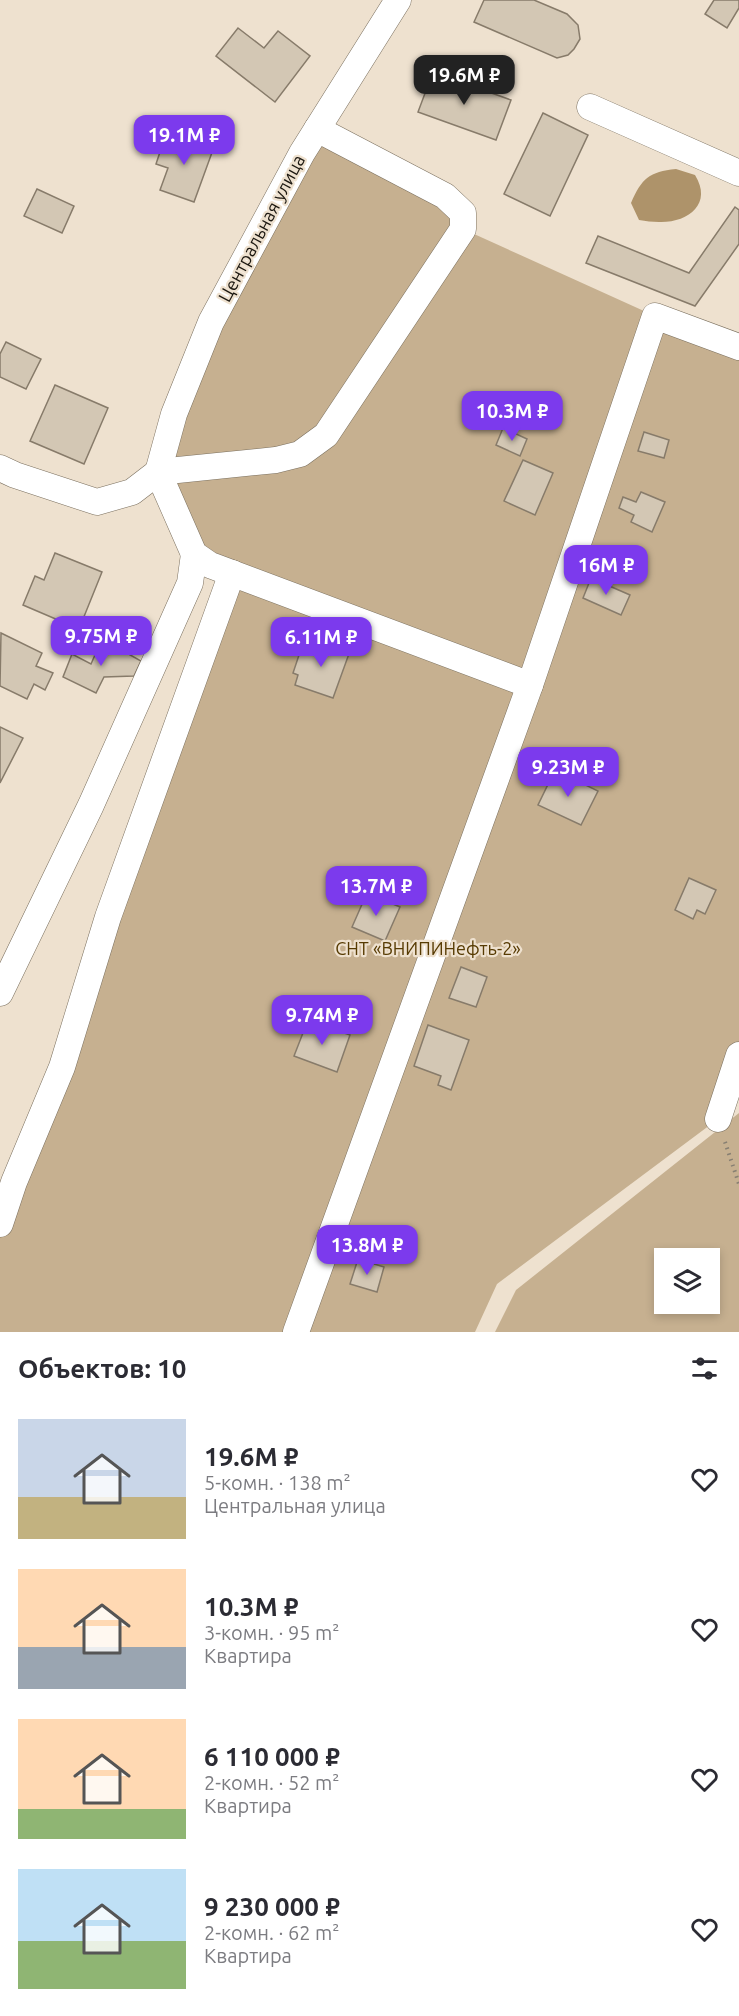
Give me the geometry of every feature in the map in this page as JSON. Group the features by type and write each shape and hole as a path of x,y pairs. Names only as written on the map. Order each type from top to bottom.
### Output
{"street":[{"name":"Центральная улица","path":"158,472 174,414 211,322 302,153 398,0"},
{"path":"590,107 739,174"},
{"path":"0,468 97,502 132,492 158,472 276,460 300,454 326,435 463,229 463,213 446,196 317,129"},
{"path":"298,1331 530,685 655,316 739,347"},
{"path":"0,993 91,806 190,583 194,554 158,472"},
{"path":"194,554 210,565 530,685"},
{"path":"0,1224 14,1182 62,1067 108,917 232,573"},
{"path":"718,1119 739,1055"}],"path":[{"path":"718,1119 739,1184"}],"green space":[{"name":"СНТ «ВНИПИНефть-2»","path":"317,129 445,196 463,229 655,316 739,347 739,1095 718,1119 497,1284 475,1332 0,1332 0,1224 232,574 210,565 158,472 174,414"},
{"path":"739,1113 739,1332 495,1332 516,1290"}],"shaded area":[{"path":"676,169 695,175 700,185 701,195 695,210 670,221 639,220 631,203 643,182 653,174"}],"building":[{"path":"484,0 534,0 567,14 578,25 580,39 568,55 557,58 474,22"},
{"path":"714,0 739,0 739,8 727,28 705,14"},
{"path":"238,28 264,48 278,31 310,56 275,102 216,56"},
{"path":"433,72 511,100 496,140 418,112"},
{"path":"543,113 588,135 550,216 504,194"},
{"path":"174,133 214,147 194,202 160,190 168,168 156,164 164,140 170,142"},
{"path":"37,189 74,206 62,233 24,216"},
{"path":"735,207 739,210 739,244 695,306 586,263 598,236 689,273"},
{"path":"6,342 41,359 26,389 0,377 0,354"},
{"path":"55,385 108,408 84,464 30,441"},
{"path":"503,428 527,439 520,456 496,445"},
{"path":"644,432 669,440 664,458 638,451"},
{"path":"523,460 553,473 535,515 504,501"},
{"path":"641,492 665,502 652,532 631,522 634,515 619,508 623,497 636,502"},
{"path":"55,553 102,572 79,629 23,605 35,576 44,580"},
{"path":"591,578 630,595 621,615 583,598"},
{"path":"1,633 42,653 36,666 53,673 45,690 34,684 27,699 0,686"},
{"path":"313,638 350,651 333,698 295,685 298,675 293,673 300,652 307,655"},
{"path":"102,639 141,661 134,676 104,677 96,693 63,677 72,654 91,664"},
{"path":"0,727 23,738 0,783"},
{"path":"555,770 598,791 581,825 538,805"},
{"path":"689,878 716,890 705,914 697,910 693,919 675,910"},
{"path":"367,893 400,907 385,941 352,927"},
{"path":"461,967 487,977 476,1007 449,998"},
{"path":"308,1020 350,1035 337,1072 294,1056"},
{"path":"428,1025 469,1040 451,1090 438,1085 441,1076 414,1066"},
{"path":"358,1259 384,1267 377,1292 350,1284"}]}
